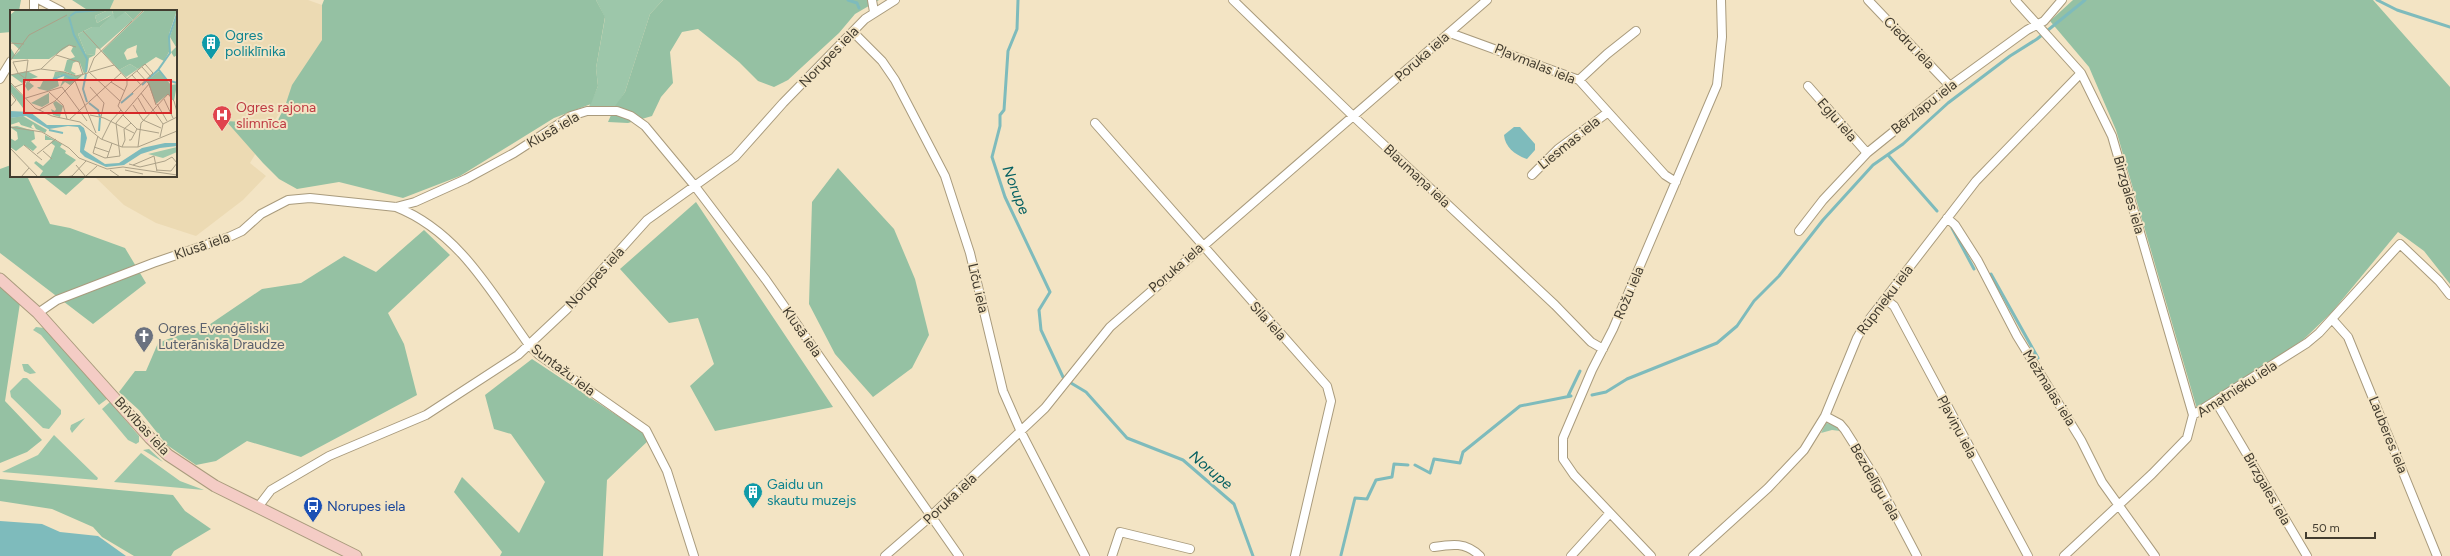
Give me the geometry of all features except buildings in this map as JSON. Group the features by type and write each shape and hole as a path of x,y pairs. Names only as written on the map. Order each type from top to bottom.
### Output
{"main road":[{"name":"Brīvības iela","path":"0,279 38,313 150,438 168,455 215,486 356,556"}],"street":[{"path":"34,0 36,7 34,10"},
{"path":"40,0 59,10"},
{"path":"872,0 874,12"},
{"name":"Norupes iela","path":"258,507 271,490 329,456 426,415 499,368 529,344 567,309 648,220 694,185 735,157 783,103 853,32 874,12 895,0"},
{"name":"Blaumaņa iela","path":"1234,0 1352,116 1555,305 1591,342 1602,350"},
{"name":"Poruka iela","path":"886,556 931,516 1045,408 1110,327 1201,246 1487,0"},
{"name":"Rožu iela","path":"1651,556 1574,476 1564,459 1563,448 1566,430 1602,350 1614,329 1716,85 1722,37 1721,0"},
{"name":"Ciedru iela","path":"1868,0 1950,86"},
{"name":"Birzgales iela","path":"2015,0 2081,73 2112,136 2193,415"},
{"name":"Bērzlapu iela","path":"1799,230 1823,200 1867,154 1950,86 2027,30 2039,25 2062,0"},
{"path":"1579,80 1636,31"},
{"name":"Līču iela","path":"853,32 882,61 895,80 945,176 970,253 1003,391 1020,432 1085,556"},
{"name":"Pļavmalas iela","path":"1450,33 1579,80 1607,113 1666,175 1676,182"},
{"path":"0,79 10,63"},
{"name":"Rūpnieku iela","path":"1693,556 1789,467 1812,440 1825,416 1857,338 1885,299 1976,181 2081,73"},
{"name":"Egļu iela","path":"1808,86 1867,154"},
{"name":"Klusā iela","path":"38,313 57,300 153,263 229,238 242,231 261,214 288,200 310,198 396,207 415,202 466,179 514,153 571,116 587,111 617,111 631,116 645,126 694,185 766,280 959,556"},
{"name":"Liesmas iela","path":"1532,175 1558,149 1607,113"},
{"name":"Sila iela","path":"1095,123 1201,246 1327,386 1331,401 1295,556"},
{"name":"Suntažu iela","path":"396,207 425,221 452,242 467,259 529,344 548,362 646,430 667,471 694,556"},
{"name":"Mežmalas iela","path":"1947,218 1955,225 1978,261 2017,336 2081,440 2102,482 2117,506 2155,556"},
{"name":"Amatnieku iela","path":"2064,556 2152,474 2187,438 2193,415 2216,402 2307,343 2332,319 2400,244 2429,271 2450,295"},
{"name":"Pļaviņu iela","path":"1885,299 1894,306 2028,556"},
{"name":"Lauberes iela","path":"2332,319 2348,337 2437,556"},
{"name":"Birzgales iela","path":"2216,402 2307,556"},
{"name":"Bezdelīgu iela","path":"1825,416 1840,424 1845,430 1878,482 1917,556"},
{"path":"1571,556 1610,513"},
{"path":"1112,556 1120,532 1190,549"},
{"path":"1434,547 1455,544 1465,545 1480,556"}],"shaded area":[{"name":"Ogres rajona slimnīca","path":"114,0 308,0 322,5 322,40 250,163 266,176 243,200 196,236 156,223 124,205 95,177 177,177 177,10 109,10"}],"green space":[{"path":"0,0 21,0 19,10 10,10 10,32 0,33"},
{"path":"72,0 114,0 109,10 87,10"},
{"path":"324,0 596,0 605,17 596,68 598,86 591,104 554,118 460,176 403,198 339,182 297,189 279,179 226,121 276,124 285,106 292,85 322,40 322,5"},
{"path":"596,0 663,0 650,14 625,92 613,111 587,111 598,86 596,68 605,18"},
{"path":"663,0 879,0 855,14 839,33 788,80 774,87 758,81 739,62 698,29 682,32 670,52 673,83 661,97 652,116 628,123 608,122 615,106 625,92 650,14"},
{"path":"2073,0 2373,0 2450,87 2450,284 2424,251 2398,232 2332,312 2303,340 2197,409 2116,130 2089,67 2050,21"},
{"path":"10,165 10,177 27,177 50,224 70,228 125,248 146,283 93,324 0,253 0,169"},
{"path":"838,168 894,229 915,279 929,335 912,368 873,397 835,354 809,304 812,202"},
{"path":"43,177 86,177 66,195"},
{"path":"696,202 833,407 715,431 690,386 714,364 698,318 669,323 620,269"},
{"path":"424,230 450,255 388,313 404,344 417,395 301,457 247,441 216,461 196,465 167,445 139,410 119,392 135,371 146,371 158,343 176,336 200,331 262,289 301,283 344,256 376,272"},
{"path":"0,285 20,303 5,401 42,440 27,452 0,463"},
{"path":"36,327 44,328 107,399 99,405 41,335 33,330"},
{"path":"532,359 651,438 607,480 603,556 500,556 502,552 454,492 462,477 519,533 545,482 511,434 494,429 485,395"},
{"path":"22,364 28,364 36,373 30,374 24,371"},
{"path":"23,378 27,378 61,410 61,414 49,429 43,428 11,397 10,391"},
{"path":"110,402 139,436 139,442 136,444 128,440 102,409"},
{"path":"85,418 72,433 70,429 71,425"},
{"path":"1826,423 1834,424 1840,431 1832,430 1821,433"},
{"path":"54,435 98,478 97,480 2,472 38,455"},
{"path":"149,449 163,462 143,450"},
{"path":"141,453 180,481 204,490 114,482"},
{"path":"0,479 173,495 185,511 211,529 174,551 171,556 134,556 102,537 93,527 52,509 0,501"}],"water":[{"path":"1514,127 1520,127 1535,144 1535,150 1527,159 1511,150 1506,143 1504,135"},
{"path":"0,521 42,524 60,532 98,536 126,556 0,556"}],"waterway":[{"path":"848,0 857,3 859,8"},
{"name":"Norupe","path":"1018,0 1017,29 1008,51 1004,110 1000,115 1000,126 992,157 1005,197 1050,292 1039,310 1041,330 1063,377"},
{"path":"1592,395 1606,392 1627,379 1717,343 1737,326 1754,301 1779,276 1823,220 1873,165 1903,144 1948,103 2010,56 2037,39 2085,0"},
{"path":"2377,0 2397,10 2450,27"},
{"path":"1888,155 1937,211"},
{"path":"1952,228 1974,269"},
{"path":"1991,274 2038,358"},
{"path":"1568,396 1580,371"},
{"name":"Norupe","path":"1071,383 1086,392 1127,438 1183,460 1234,504 1253,556"},
{"path":"1415,465 1430,473 1434,459 1460,463 1463,452 1520,406 1571,396"},
{"path":"1341,555 1355,498 1367,499 1376,480 1392,477 1394,464 1408,465"}],"place":[{"name":"Ogres poliklīnika","path":"211,60"},
{"name":"Ogres rajona slimnīca","path":"222,132"},
{"name":"Ogres Evenģēliski Luterāniskā Draudze","path":"144,353"},
{"name":"Gaidu un skautu muzejs","path":"753,509"},
{"name":"Norupes iela","path":"313,523"}]}
